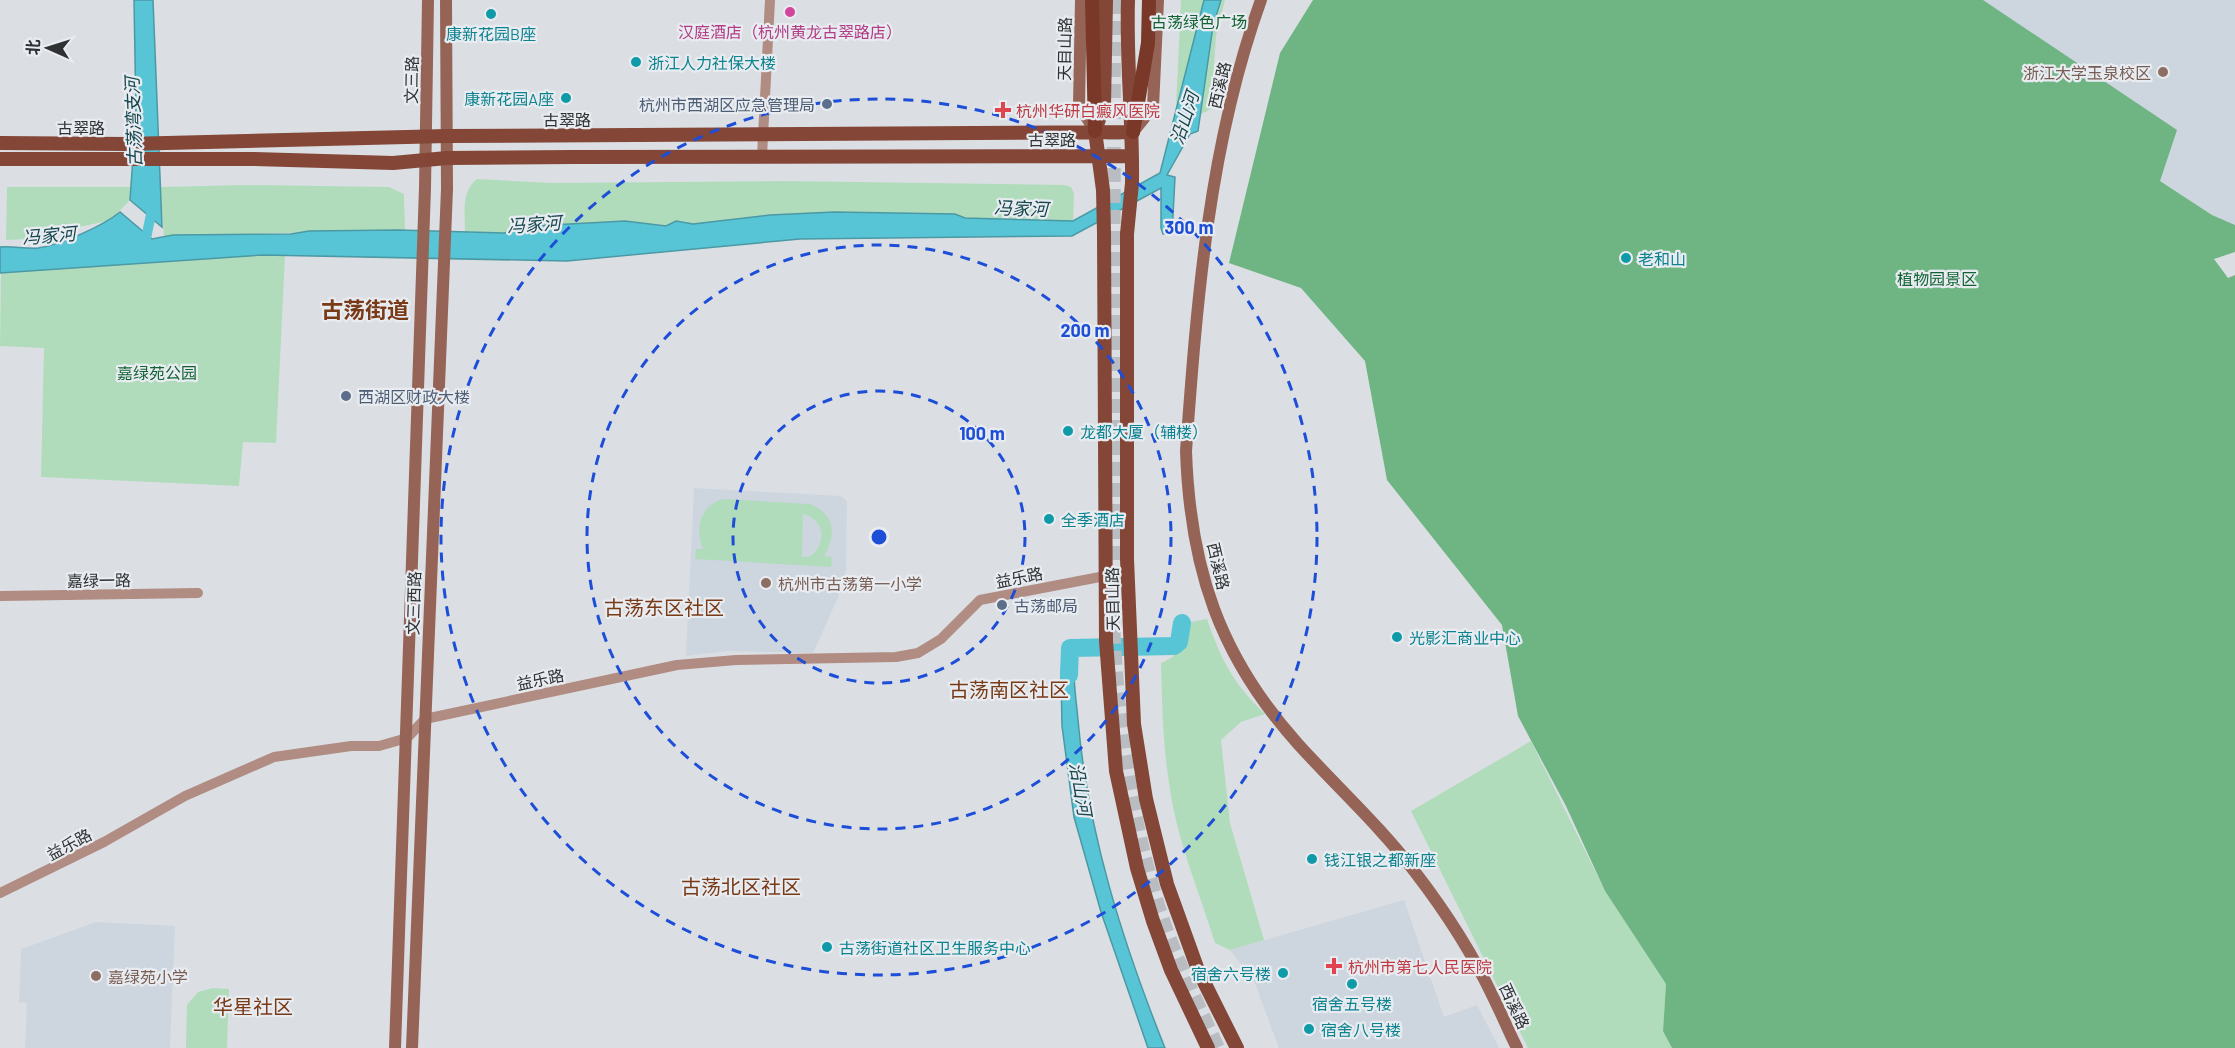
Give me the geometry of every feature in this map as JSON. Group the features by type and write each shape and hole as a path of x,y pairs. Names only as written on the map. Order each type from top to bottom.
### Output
{"highway":[{"path":"1092,0 1095,131"},
{"path":"1133,132 1148,43 1149,0"}],"main road":[{"name":"文三路","path":"425,160 428,0"},
{"path":"446,0 447,158"},
{"name":"天目山路","path":"1081,0 1080,105 1095,131 1103,190 1106,641 1116,771 1137,868 1171,970 1209,1048"},
{"name":"天目山路","path":"1095,131 1104,105 1106,0"},
{"name":"天目山路","path":"1128,0 1127,48 1133,132 1132,183 1127,234 1129,642 1134,724 1146,799 1167,884 1198,970 1237,1048"},
{"path":"1133,132 1153,107 1158,0"},
{"name":"西溪路","path":"1261,0 1247,43 1226,131 1201,271 1186,451 1190,495 1205,586 1226,641 1247,680 1298,744 1415,872 1462,940 1494,998 1517,1048"},
{"name":"古翠路","path":"0,143 127,144 427,136 1133,132"},
{"name":"古翠路","path":"0,159 254,159 294,162 393,163 447,158 1132,156"},
{"name":"文三西路","path":"412,1048 447,158"},
{"name":"文三西路","path":"395,1048 425,160"}],"street":[{"path":"762,156 770,0"},
{"name":"益乐路","path":"425,719 677,665 736,660 836,660 918,653 941,639 980,600 1105,576"},
{"name":"嘉绿一路","path":"0,596 198,593"},
{"path":"407,738 425,719"},
{"name":"益乐路","path":"0,893 41,876 185,796 274,757 351,746 379,746 407,738"}],"shaded area":[{"name":"浙江大学玉泉校区","path":"1983,0 2235,0 2235,225 2212,215 2159,180"},
{"name":"杭州市古荡第一小学","path":"694,488 841,496 847,501 846,570 839,595 813,653 728,651 686,656"},
{"name":"杭州市第七人民医院","path":"1404,900 1444,1017 1477,1005 1499,1048 1279,1048 1254,981 1230,950"},
{"name":"嘉绿苑小学","path":"96,922 175,926 170,1048 25,1048 27,1003 19,1002 21,949"}],"green space":[{"name":"古荡绿色广场","path":"1181,0 1225,0 1216,36 1211,109 1175,128"},
{"name":"植物园景区","path":"1313,0 1983,0 2177,130 2160,181 2212,215 2235,225 2235,252 2214,259 2228,278 2235,275 2235,1048 1672,1048 1663,1031 1666,984 1605,891 1566,806 1518,716 1502,625 1387,480 1365,361 1301,288 1229,263 1280,53"},
{"path":"477,179 551,183 784,181 1065,185 1071,187 1074,193 1073,221 965,218 955,214 834,212 770,215 693,224 676,221 666,226 610,222 532,226 504,233 465,232 466,196"},
{"path":"246,185 389,187 404,194 405,230 164,236 160,187"},
{"path":"7,187 133,187 130,200 111,220 66,230 50,238 6,240"},
{"name":"嘉绿苑公园","path":"285,255 276,443 243,442 239,486 41,477 44,348 0,346 1,273"},
{"path":"724,499 809,504 818,508 829,519 831,525 831,540 824,556 832,557 831,567 695,559 696,549 703,549 699,533 702,518 705,511","holes":["803,514 819,526 820,544 811,556 802,557"]},
{"path":"1207,619 1217,647 1229,670 1244,692 1265,714 1241,722 1221,740 1230,823 1264,940 1230,950 1215,943 1189,864 1172,804 1164,738 1161,663 1168,660 1180,648 1186,623"},
{"path":"1531,741 1605,891 1666,984 1663,1030 1672,1048 1528,1048 1411,811"},
{"path":"213,988 229,989 227,1048 186,1048 187,1005 198,992"}],"water":[{"path":"134,0 153,0 162,227 130,200 136,115"},
{"path":"1204,0 1221,0 1213,26 1198,131 1190,134 1167,175 1175,177 1172,234 1163,234 1161,228 1161,188 1072,236 800,239 567,261 263,255 0,273 0,247 38,248 47,246 92,229 120,212 152,239 173,235 291,234 309,231 398,230 504,233 532,226 625,221 666,226 676,221 693,224 770,215 834,212 955,214 965,218 1073,221 1160,173"},
{"path":"1063,650 1075,651 1075,686 1083,763 1099,846 1135,968 1165,1048 1148,1048 1101,912 1074,817 1062,726"}],"waterway":[{"name":"古荡湾支河","path":"145,243 153,205"},
{"name":"沿山河","path":"1069,675 1070,648 1174,646 1179,642 1182,623"}],"tunnel":[{"path":"1114,0 1113,622 1117,689 1130,789 1153,888 1174,949 1218,1048"}],"place":[{"name":"汉庭酒店（杭州黄龙古翠路店）","path":"790,12"},
{"name":"康新花园B座","path":"491,14"},
{"name":"浙江人力社保大楼","path":"636,62"},
{"name":"浙江大学玉泉校区","path":"2163,72"},
{"name":"康新花园A座","path":"566,98"},
{"name":"杭州市西湖区应急管理局","path":"827,104"},
{"name":"杭州华研白癜风医院","path":"1003,110"},
{"name":"老和山","path":"1626,258"},
{"name":"西湖区财政大楼","path":"346,396"},
{"name":"龙都大厦（辅楼）","path":"1068,431"},
{"name":"全季酒店","path":"1049,519"},
{"name":"杭州市古荡第一小学","path":"766,583"},
{"name":"古荡邮局","path":"1002,605"},
{"name":"光影汇商业中心","path":"1397,637"},
{"name":"钱江银之都新座","path":"1312,859"},
{"name":"古荡街道社区卫生服务中心","path":"827,947"},
{"name":"杭州市第七人民医院","path":"1334,966"},
{"name":"宿舍六号楼","path":"1283,973"},
{"name":"嘉绿苑小学","path":"96,976"},
{"name":"宿舍五号楼","path":"1352,984"},
{"name":"宿舍八号楼","path":"1309,1029"}],"district":[{"name":"古荡街道","path":"365,309"},
{"name":"古荡东区社区","path":"664,607"},
{"name":"古荡南区社区","path":"1009,689"},
{"name":"古荡北区社区","path":"741,886"},
{"name":"华星社区","path":"253,1006"}],"water label":[{"name":"冯家河","path":"1021,208"},
{"name":"冯家河","path":"534,224"},
{"name":"冯家河","path":"49,235"}]}
